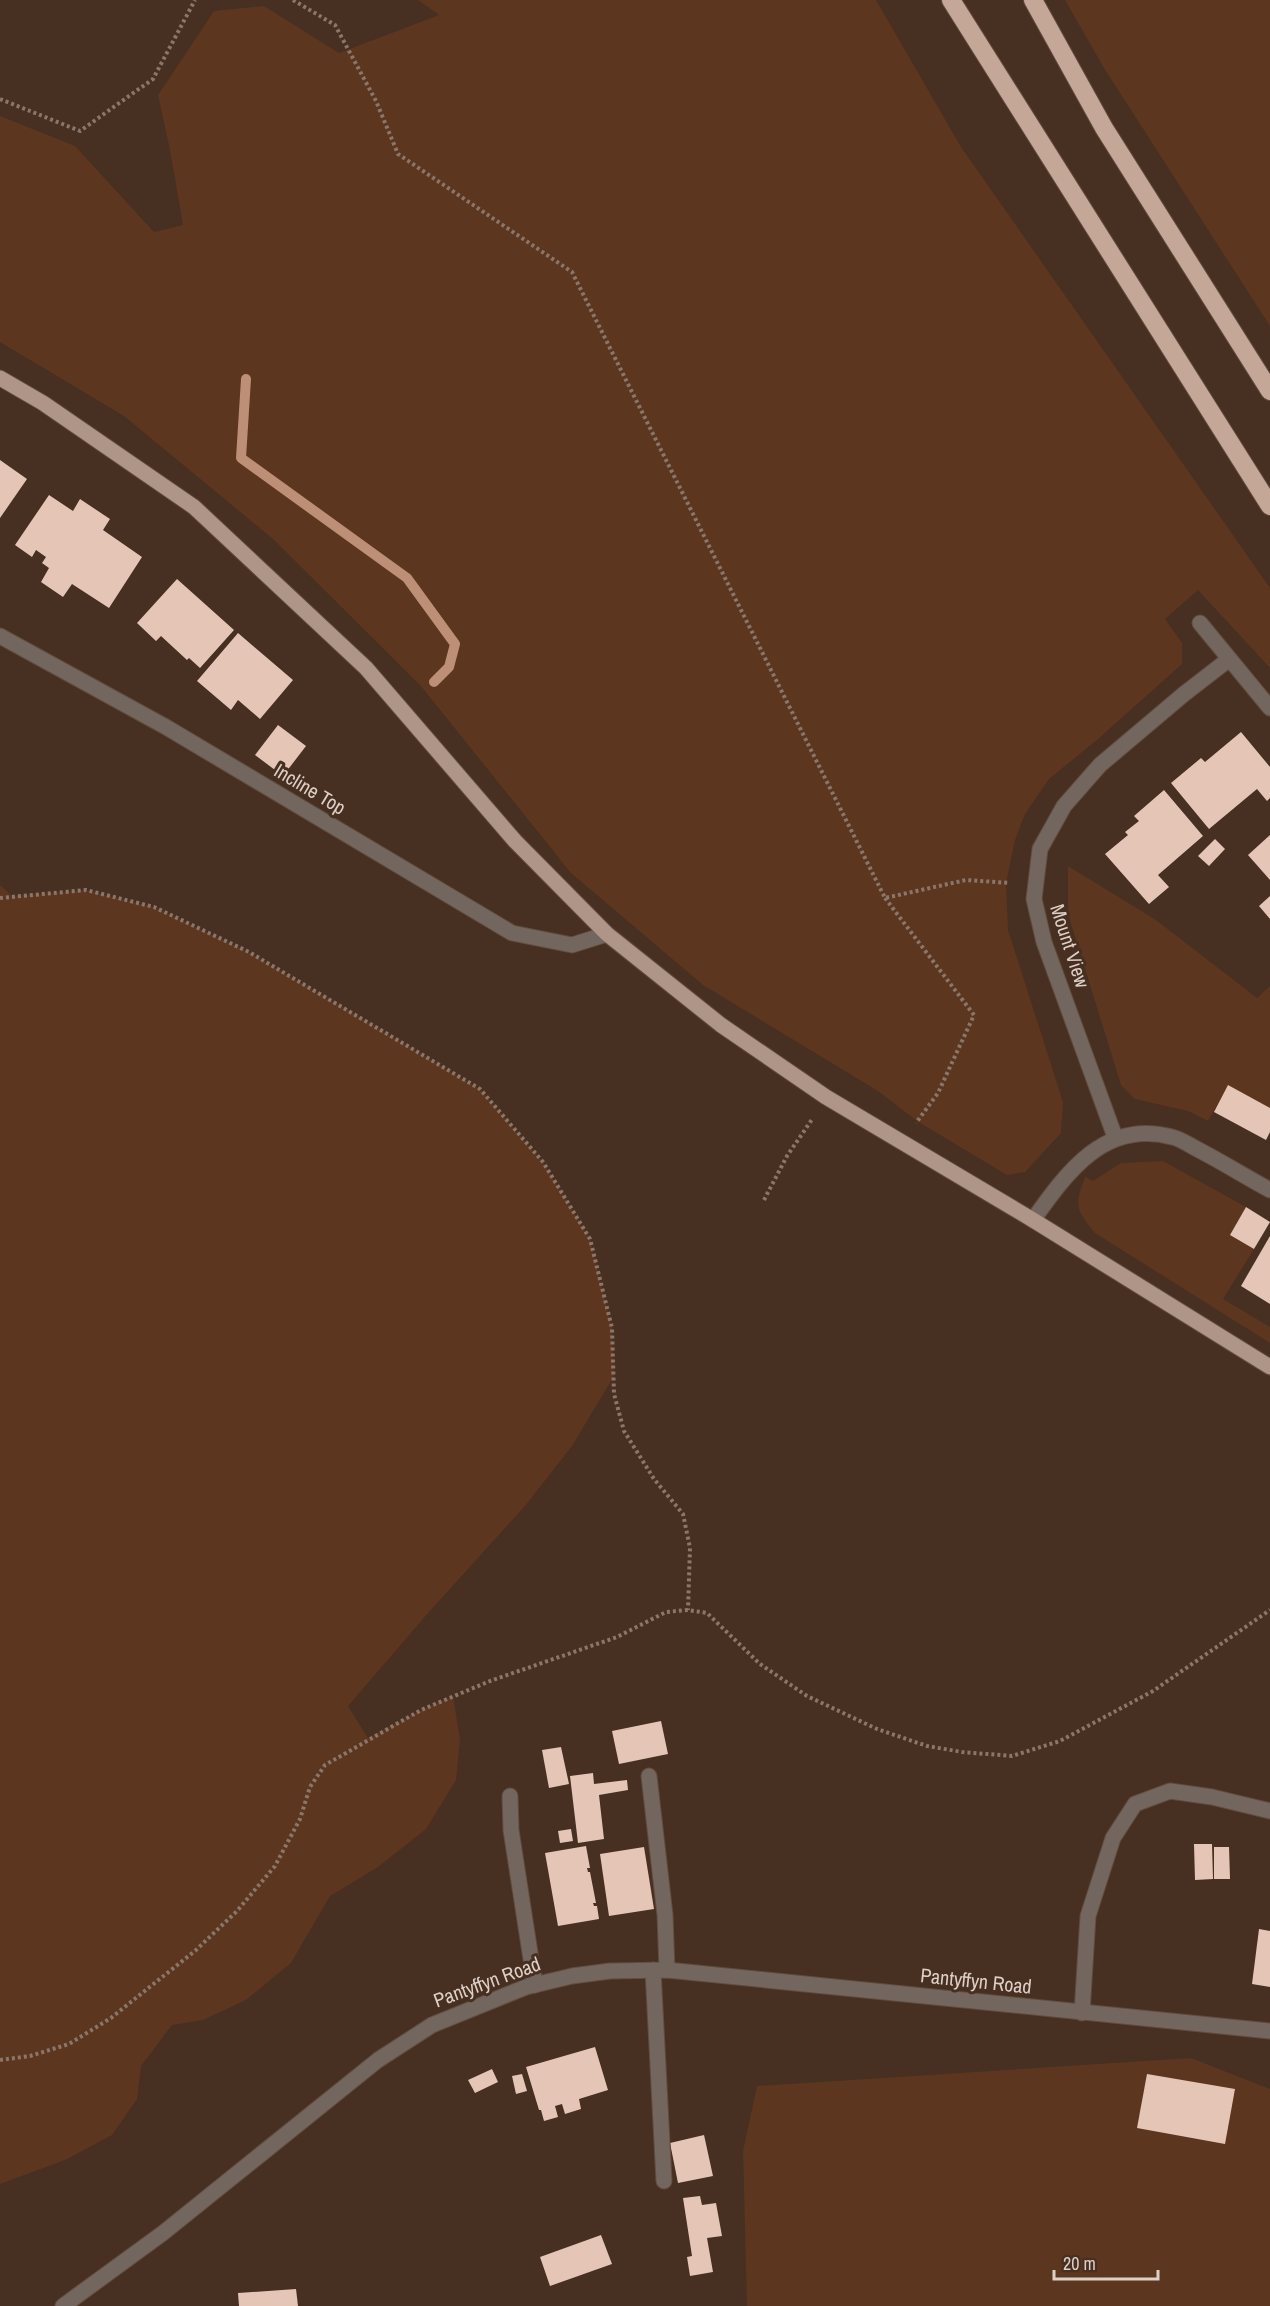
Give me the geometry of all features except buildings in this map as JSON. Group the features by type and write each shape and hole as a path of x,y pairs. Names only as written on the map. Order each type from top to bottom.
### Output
{"highway":[{"path":"951,0 1270,506"},
{"path":"1033,0 1104,128 1270,391"}],"main road":[{"path":"0,378 44,403 194,507 366,668 515,841 607,934 721,1025 826,1097 1033,1220 1270,1367"}],"street":[{"path":"1200,623 1228,660 1270,708"},
{"name":"Incline Top","path":"0,636 166,727 512,933 572,945 607,934"},
{"name":"Mount View","path":"1115,1137 1044,942 1034,899 1040,849 1064,806 1100,765 1228,660"},
{"path":"1033,1220 1058,1185 1092,1152 1115,1137 1138,1132 1173,1137 1223,1162 1270,1190"},
{"path":"649,1776 663,1894 660,1970 664,2181"},
{"path":"1083,2013 1088,1916 1113,1838 1135,1804 1170,1791 1212,1797 1270,1811"},
{"path":"510,1796 510,1830 535,1984"},
{"name":"Pantyffyn Road","path":"63,2306 163,2233 378,2060 432,2025 492,1999 535,1984 610,1971 660,1970 1270,2031"}],"path":[{"path":"0,99 80,131 153,79 195,0"},
{"path":"293,0 335,25 376,101 398,154 573,272 885,898 974,1015 938,1093 901,1143"},
{"path":"885,898 966,880 1036,884"},
{"path":"0,898 86,890 154,907 249,952 480,1089 543,1162 590,1239 612,1328 614,1394 624,1431 654,1479 683,1514 690,1548 688,1610"},
{"path":"764,1200 788,1156 826,1097"},
{"path":"0,2060 30,2056 69,2044 111,2018 196,1950 237,1911 275,1866 300,1819 310,1787 325,1765 421,1710 490,1681 617,1637 666,1612 688,1610 708,1613 760,1664 807,1695 878,1729 927,1746 962,1752 1012,1756 1060,1741 1153,1691 1270,1610"}],"shaded area":[{"path":"418,0 876,0 961,147 1270,588 1270,668 1198,590 1165,619 1182,643 1182,664 1049,779 1025,814 1015,840 1006,883 1008,930 1063,1102 1061,1133 1025,1172 1007,1175 917,1121 878,1091 703,985 571,873 420,685 273,539 124,416 0,342 0,116 75,146 154,232 183,225 158,95 214,11 264,6 339,53 439,15"},
{"path":"1065,0 1270,0 1270,326 1104,68"},
{"path":"1068,866 1156,920 1257,998 1270,986 1270,1108 1228,1086 1208,1121 1188,1111 1135,1099 1121,1085 1068,914"},
{"path":"0,885 12,896 86,890 154,907 249,952 480,1089 543,1162 590,1239 612,1328 614,1376 572,1446 525,1506 348,1706 368,1738 453,1696 460,1740 456,1780 426,1829 378,1867 330,1896 291,1963 246,2000 203,2020 172,2025 141,2066 137,2099 112,2135 65,2160 0,2184"},
{"path":"1163,1161 1246,1207 1230,1235 1254,1249 1223,1299 1270,1327 1270,1343 1095,1233 1084,1219 1078,1201 1085,1177 1093,1181 1121,1163"},
{"path":"1191,2058 1270,2089 1270,2306 747,2306 743,2151 757,2086"}],"waterway":[{"path":"246,379 241,458 407,578 455,644 449,667 434,682"}]}
